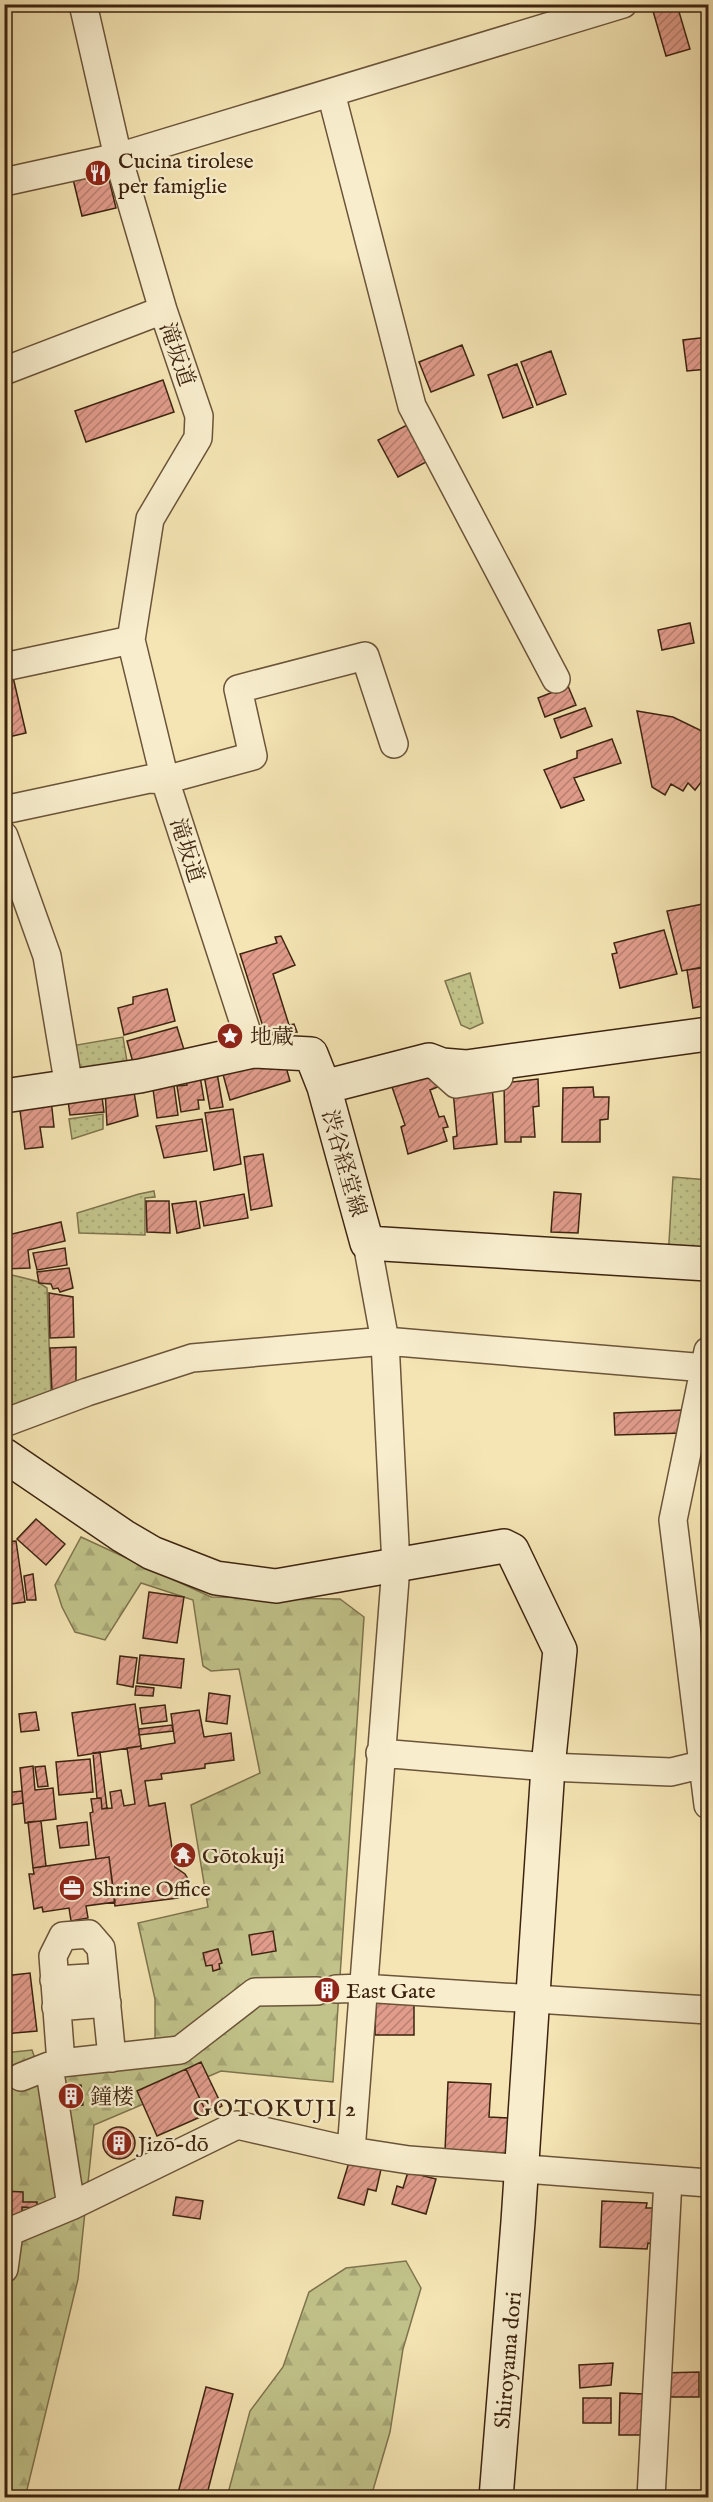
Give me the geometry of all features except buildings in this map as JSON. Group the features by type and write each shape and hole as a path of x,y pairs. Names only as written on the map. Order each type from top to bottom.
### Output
{"street":[{"name":"滝坂道","path":"83,4 118,157 199,416 198,438 150,519 131,640 165,780 253,1051"},
{"path":"7,181 118,157 331,93 575,11 623,4"},
{"path":"331,93 412,406 556,679"},
{"path":"4,371 164,310"},
{"path":"4,667 131,640"},
{"path":"4,810 149,779 165,780 253,756 238,689 365,656 393,744"},
{"path":"4,836 47,956 69,1087"},
{"path":"324,1087 429,1060 442,1065 466,1067 708,1034"},
{"path":"429,1060 456,1084 708,1049"},
{"name":"渋谷経堂線","path":"4,1096 140,1076 253,1051 311,1054 324,1087 367,1243 708,1264"},
{"path":"351,2151 339,1989 380,1753 396,1566 385,1341 367,1243"},
{"path":"4,1423 87,1392 192,1358 385,1341 707,1359 673,1520 705,1763 708,1805"},
{"name":"Shiroyama dori","path":"4,1455 123,1536 152,1553 216,1578 276,1586 504,1546 512,1550 560,1650 548,1767 518,2222 496,2498"},
{"path":"380,1753 548,1767 671,1772 705,1763"},
{"path":"71,2206 55,2065 56,2007 53,1956 63,1936 89,1935 101,1948 111,2058"},
{"path":"54,1980 105,1990"},
{"path":"21,2078 55,2065 180,2050 255,1992 339,1989 531,1998 708,2010"},
{"path":"56,2007 105,1990"},
{"path":"4,2269 7,2233 71,2206 237,2125 351,2151 409,2160 708,2183"},
{"path":"651,2498 668,2180"}],"green space":[{"path":"470,973 483,1023 470,1029 461,1025 445,981"},
{"path":"123,1037 128,1068 79,1076 71,1046"},
{"path":"103,1114 103,1129 72,1139 69,1119"},
{"path":"673,1177 708,1180 708,1260 668,1258"},
{"path":"154,1191 155,1197 145,1198 145,1235 79,1233 77,1213"},
{"path":"4,1273 36,1281 47,1288 51,1395 4,1411"},
{"path":"81,1537 211,1597 340,1599 364,1617 333,2082 221,2071 94,2125 78,2279 25,2498 4,2497 4,2053 32,2050 42,2078 155,2063 155,1999 138,1923 208,1907 191,1805 260,1773 239,1669 211,1671 203,1666 193,1600 141,1583 105,1640 75,1632 62,1607 55,1585"},
{"path":"406,2261 421,2288 403,2349 390,2432 371,2497 227,2497 250,2411 283,2367 309,2292 346,2268"}],"place":[{"name":"Cucina tirolese per famiglie","path":"98,173"},
{"name":"地蔵","path":"230,1036"},
{"name":"Gōtokuji","path":"183,1855"},
{"name":"Shrine Office","path":"72,1888"},
{"name":"East Gate","path":"327,1990"},
{"name":"鐘楼","path":"71,2096"},
{"name":"Jizō-dō","path":"119,2143"}],"district":[{"name":"GOTOKUJI 2","path":"275,2108"}]}
